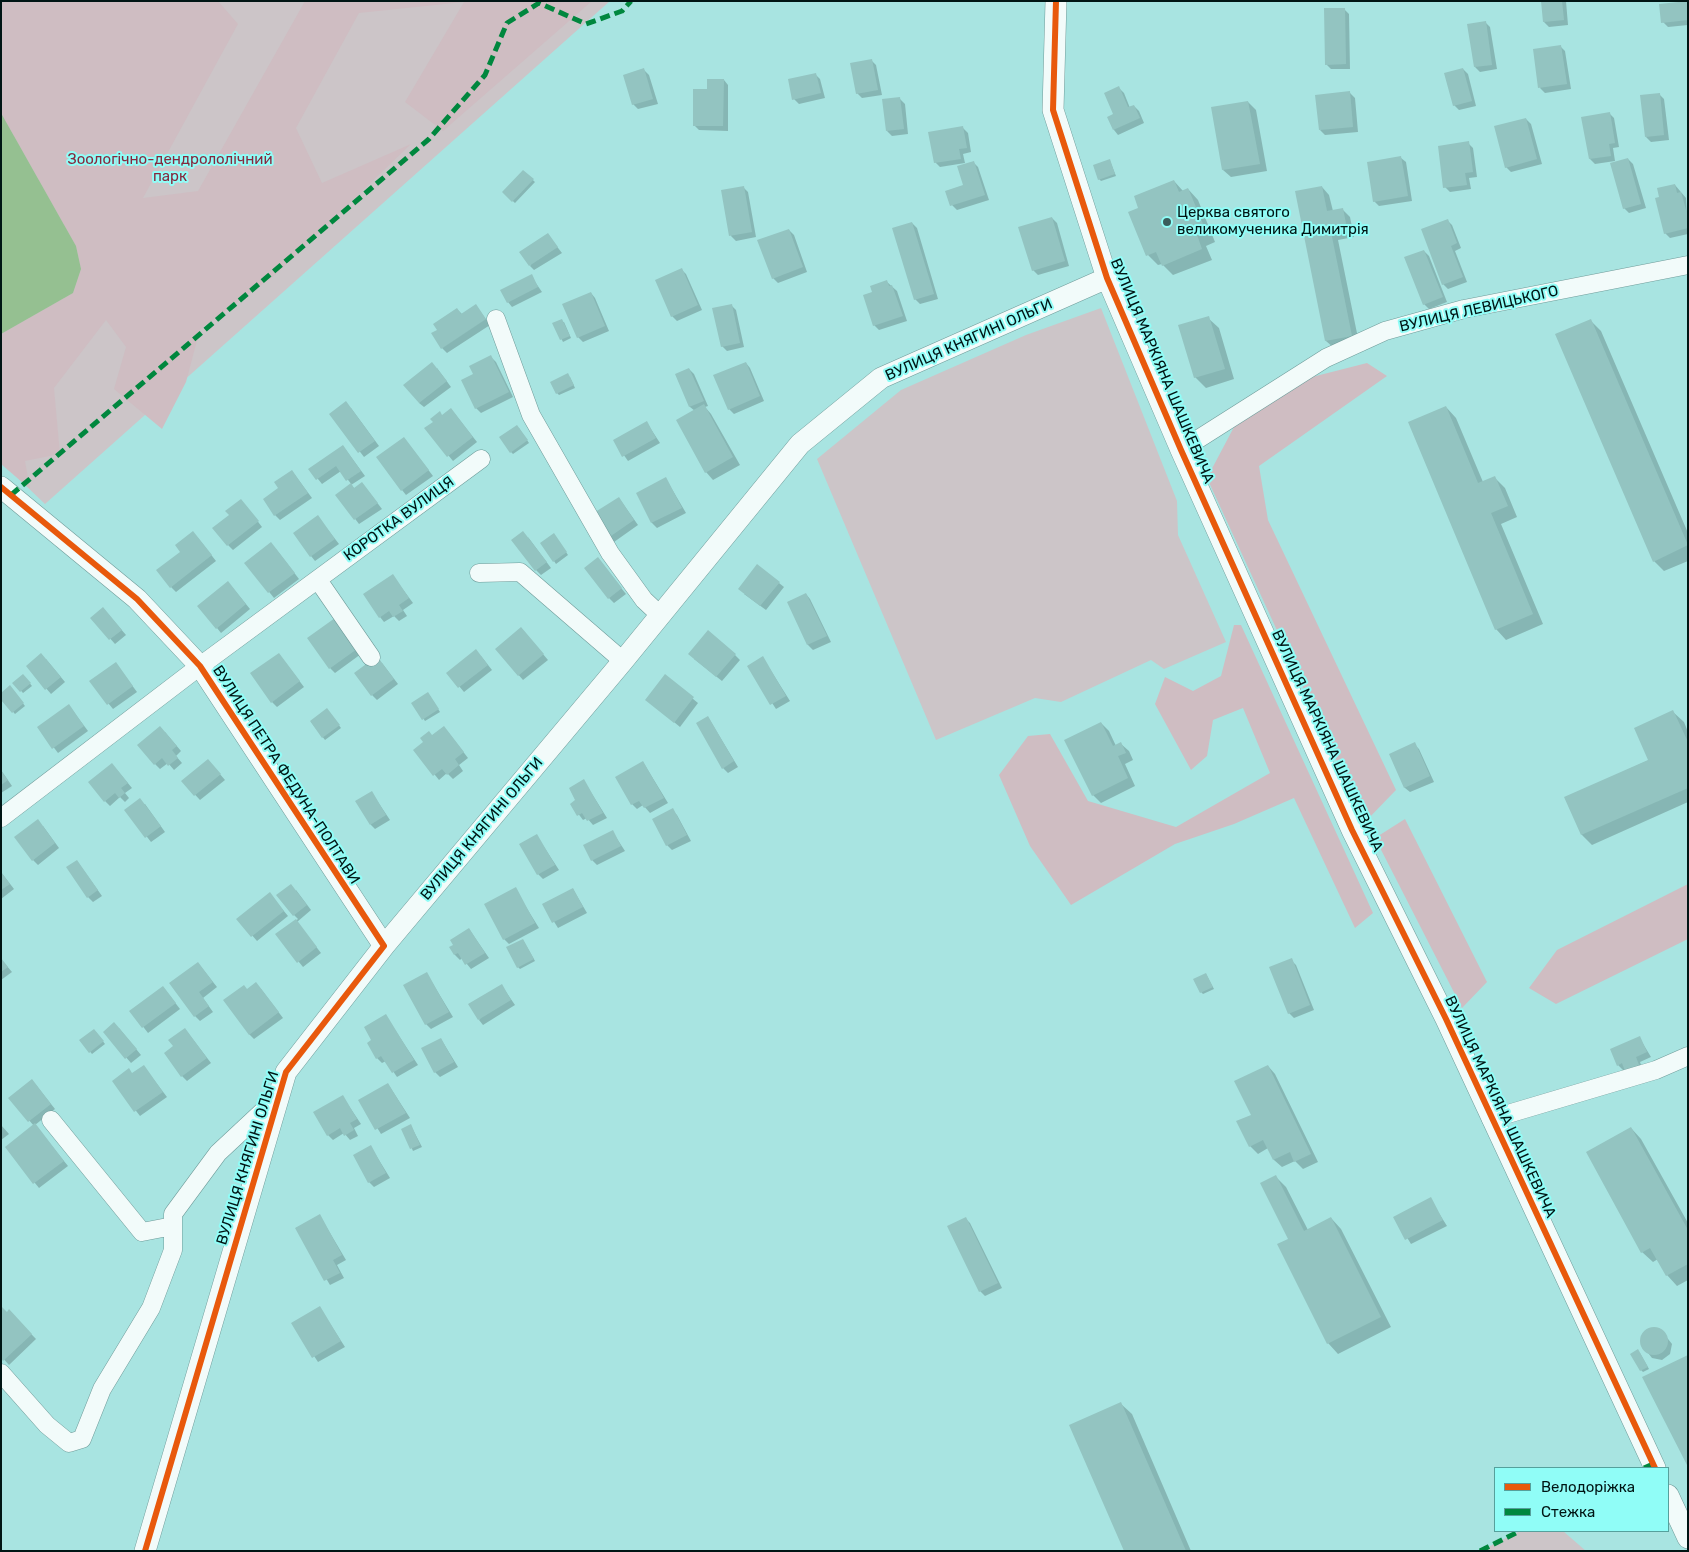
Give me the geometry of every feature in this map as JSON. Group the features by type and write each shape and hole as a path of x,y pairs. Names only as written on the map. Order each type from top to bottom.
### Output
{"street":[{"name":"ВУЛИЦЯ МАРКІЯНА ШАШКЕВИЧА","path":"1056,1 1053,110 1107,278 1181,450 1352,830 1446,1019 1655,1467"},
{"name":"ВУЛИЦЯ ЛЕВИЦЬКОГО","path":"1181,450 1326,358 1384,331 1464,309 1688,265"},
{"name":"ВУЛИЦЯ КНЯГИНІ ОЛЬГИ","path":"146,1551 286,1072 384,946 800,444 881,378 1107,278"},
{"path":"496,319 531,415 610,553 644,600 660,615"},
{"name":"КОРОТКА ВУЛИЦЯ","path":"1,818 200,666 481,459"},
{"name":"ВУЛИЦЯ ПЕТРА ФЕДУНА-ПОЛТАВИ","path":"5,495 137,599 200,666 384,946"},
{"path":"479,573 520,572 622,661"},
{"path":"318,580 371,657"},
{"path":"1491,1119 1656,1070 1688,1056"},
{"name":"ВУЛИЦЯ КНЯГИНІ ОЛЬГИ","path":"1,1373 46,1425 69,1443 82,1439 102,1389 151,1308 173,1250 173,1214 218,1153 278,1097"},
{"path":"50,1120 142,1232 173,1226"},
{"path":"1669,1497 1688,1538"}],"green space":[{"name":"Зоологічно-дендрололічний парк","path":"1,1 610,1 45,504 1,462"},
{"path":"1101,308 1177,501 1178,535 1226,642 1164,669 1151,660 1061,702 1035,698 936,740 817,459 901,390 1026,335"},
{"path":"1518,1532 1564,1532 1586,1551 1480,1551"}],"shaded area":[{"name":"Зоологічно-дендрололічний парк","path":"1,1 218,1 238,24 143,198 198,191 305,1 592,1 443,131 405,102 464,2 359,13 296,128 322,183 411,144 275,275 200,329 186,382 162,429 114,389 126,347 106,320 54,388 60,454 25,461 30,489 1,464 1,334 73,293 81,269 76,246 1,113"},
{"path":"1,113 76,246 81,269 73,293 1,334"},
{"path":"1367,363 1387,376 1259,466 1268,520 1396,790 1365,822 1207,478 1234,427 1312,377"},
{"path":"1234,625 1241,625 1373,913 1355,928 1294,798 1234,824 1175,844 1071,905 1030,846 999,775 1028,736 1050,734 1088,801 1176,827 1270,773 1243,708 1213,720 1207,756 1191,770 1155,704 1165,677 1193,691 1221,676"},
{"path":"1405,819 1487,982 1462,1008 1375,838"},
{"path":"1688,884 1688,939 1556,1004 1529,988 1557,950"}],"building":[{"path":"1541,1 1562,1 1564,20 1543,22"},
{"path":"1688,1 1688,20 1661,23 1659,4"},
{"path":"1324,8 1345,8 1346,64 1325,65"},
{"path":"1486,21 1492,65 1474,67 1467,24"},
{"path":"1561,45 1567,84 1538,88 1533,49"},
{"path":"872,59 878,90 856,94 850,63"},
{"path":"644,68 653,99 632,105 623,75"},
{"path":"1463,68 1472,101 1453,106 1444,73"},
{"path":"816,73 821,93 792,100 788,79"},
{"path":"707,79 724,79 723,126 693,126 693,89 707,89"},
{"path":"1119,86 1128,107 1134,105 1140,118 1113,130 1107,117 1113,114 1104,93"},
{"path":"1350,91 1353,127 1319,130 1315,95"},
{"path":"1660,93 1664,135 1645,137 1640,95"},
{"path":"900,97 904,129 886,131 882,99"},
{"path":"1248,101 1260,164 1222,170 1211,107"},
{"path":"1610,112 1615,143 1609,144 1611,156 1589,159 1581,117"},
{"path":"1526,118 1537,159 1505,168 1494,126"},
{"path":"963,126 967,148 959,149 961,159 934,163 928,132"},
{"path":"1469,141 1473,172 1465,173 1467,185 1443,188 1438,146"},
{"path":"1401,156 1408,196 1373,202 1367,162"},
{"path":"1628,158 1641,204 1623,209 1610,163"},
{"path":"1110,159 1115,174 1098,180 1093,165"},
{"path":"974,161 985,195 950,206 945,191 963,185 957,166"},
{"path":"523,170 534,179 512,202 502,192"},
{"name":"Церква святого великомученика Димитрія","path":"1174,180 1179,192 1188,188 1206,231 1197,235 1202,249 1162,266 1156,252 1146,256 1128,212 1138,208 1134,196"},
{"path":"1675,184 1677,193 1681,192 1688,217 1688,228 1664,234 1655,198 1659,197 1657,188"},
{"path":"744,186 752,232 729,236 721,190"},
{"path":"1322,186 1327,211 1343,208 1347,229 1331,232 1352,336 1325,341 1295,191"},
{"path":"1052,217 1065,261 1032,271 1018,227"},
{"path":"1448,219 1457,243 1451,246 1463,277 1442,285 1421,229"},
{"path":"912,222 934,294 914,300 892,228"},
{"path":"789,229 803,267 772,279 757,240"},
{"path":"548,233 558,247 529,266 519,252"},
{"path":"1424,250 1443,297 1423,305 1404,257"},
{"path":"682,268 698,305 671,317 655,280"},
{"path":"532,274 538,287 507,303 500,290"},
{"path":"887,280 889,286 892,285 903,316 873,326 863,295 872,292 870,286"},
{"path":"591,292 605,326 577,338 562,304"},
{"path":"476,304 486,319 441,349 431,333 437,330 433,324 457,308 461,314"},
{"path":"732,304 740,343 721,347 712,308"},
{"path":"1209,316 1225,369 1194,378 1178,325"},
{"path":"562,319 570,336 560,340 552,323"},
{"path":"1591,319 1688,545 1653,562 1555,334"},
{"path":"491,355 509,392 475,409 461,380 473,374 469,366"},
{"path":"432,362 447,381 419,403 403,385"},
{"path":"746,362 760,396 728,410 713,375"},
{"path":"689,368 704,401 689,407 675,374"},
{"path":"568,373 574,385 556,394 550,382"},
{"path":"346,401 375,441 358,453 329,414"},
{"path":"704,404 733,457 705,473 676,420"},
{"path":"1446,406 1478,483 1495,476 1508,506 1491,513 1533,614 1495,630 1408,422"},
{"path":"451,408 473,437 447,457 424,428 433,422 430,419 440,411 442,415"},
{"path":"647,421 656,438 622,457 613,440"},
{"path":"517,425 528,440 510,453 499,437"},
{"path":"404,437 429,470 401,491 376,457"},
{"path":"343,445 361,471 346,481 336,466 316,480 308,469"},
{"path":"292,470 308,493 274,516 263,499 278,488 274,482"},
{"path":"666,477 682,508 651,523 636,493"},
{"path":"362,482 378,503 354,520 335,495 351,483 354,488"},
{"path":"619,497 634,520 608,538 592,514"},
{"path":"241,499 259,521 227,546 212,528 229,515 225,511"},
{"path":"318,515 335,539 310,557 293,533"},
{"path":"193,531 212,555 170,588 156,570 180,552 175,545"},
{"path":"523,531 547,562 535,571 511,540"},
{"path":"554,533 567,552 553,562 540,543"},
{"path":"271,542 295,573 268,593 244,563"},
{"path":"598,557 622,588 608,599 584,568"},
{"path":"757,564 780,582 760,606 738,589"},
{"path":"393,574 409,598 399,605 403,611 393,617 389,611 379,618 363,594"},
{"path":"228,581 246,604 216,629 197,606"},
{"path":"806,593 827,636 807,645 787,602"},
{"path":"103,607 122,630 109,640 90,618"},
{"path":"335,618 357,649 329,669 307,638"},
{"path":"521,627 544,654 518,676 495,649"},
{"path":"708,630 736,654 716,677 688,654"},
{"path":"476,649 488,665 458,688 446,673"},
{"path":"41,653 61,677 45,690 26,666"},
{"path":"279,653 300,681 271,703 250,673"},
{"path":"377,656 394,679 371,696 354,673"},
{"path":"763,656 786,696 770,705 747,666"},
{"path":"116,662 133,686 107,705 89,681"},
{"path":"23,674 31,683 20,692 12,683"},
{"path":"665,674 694,697 674,723 645,700"},
{"path":"10,685 24,703 12,713 1,700 1,693"},
{"path":"428,692 439,709 422,720 411,703"},
{"path":"69,704 84,726 52,749 37,727"},
{"path":"327,708 340,725 322,738 310,721"},
{"path":"1673,710 1688,742 1688,788 1581,835 1564,797 1648,760 1634,728"},
{"path":"708,716 734,761 722,769 696,723"},
{"path":"1101,722 1113,746 1121,742 1126,753 1118,756 1128,778 1092,796 1064,740"},
{"path":"160,726 177,746 172,750 178,758 168,766 162,758 154,765 137,745"},
{"path":"444,726 464,752 455,759 459,765 447,775 442,769 433,776 413,750 423,742 420,738 429,731 432,735"},
{"path":"1415,742 1430,776 1404,788 1389,754"},
{"path":"208,759 221,774 194,796 181,781"},
{"path":"643,761 664,798 644,808 639,801 631,805 615,777"},
{"path":"112,763 128,783 121,788 125,793 119,798 115,793 104,802 88,782"},
{"path":"1,771 8,780 1,785"},
{"path":"584,779 603,813 587,821 582,813 577,816 570,804 575,800 569,788"},
{"path":"372,791 386,815 370,825 355,801"},
{"path":"140,798 161,826 145,838 124,810"},
{"path":"673,808 687,835 666,846 652,819"},
{"path":"38,819 55,843 32,861 14,837"},
{"path":"613,830 621,846 591,861 583,845"},
{"path":"537,834 555,865 537,875 519,844"},
{"path":"77,860 98,890 87,898 66,867"},
{"path":"1,872 10,884 1,890"},
{"path":"291,884 307,905 293,916 276,895"},
{"path":"516,887 535,923 503,940 484,904"},
{"path":"573,888 583,907 552,923 542,904"},
{"path":"270,892 284,911 251,937 236,919"},
{"path":"296,919 317,947 297,963 275,934"},
{"path":"469,928 485,953 465,965 458,953 454,955 449,947 453,945 450,940"},
{"path":"523,939 534,959 517,968 506,947"},
{"path":"1,958 8,967 1,972"},
{"path":"1292,958 1310,1005 1288,1014 1269,967"},
{"path":"198,962 213,982 199,992 209,1006 194,1017 169,983"},
{"path":"427,972 449,1012 425,1025 403,985"},
{"path":"1206,973 1213,987 1200,993 1193,979"},
{"path":"256,982 279,1012 249,1035 223,1000 244,985 247,989"},
{"path":"502,984 511,1000 478,1020 468,1004"},
{"path":"163,986 176,1003 142,1028 129,1011"},
{"path":"386,1014 414,1060 392,1073 381,1056 376,1059 367,1043 371,1040 364,1027"},
{"path":"114,1022 137,1049 125,1059 103,1032"},
{"path":"185,1028 207,1058 181,1077 164,1053 173,1046 168,1040"},
{"path":"94,1029 104,1041 89,1053 79,1040"},
{"path":"1640,1036 1647,1052 1636,1057 1639,1065 1625,1071 1622,1063 1617,1066 1610,1049"},
{"path":"441,1038 454,1062 434,1073 421,1048"},
{"path":"144,1065 163,1092 134,1112 112,1081 129,1068 132,1073"},
{"path":"1268,1065 1311,1154 1294,1162 1290,1152 1273,1160 1263,1140 1249,1147 1236,1121 1251,1115 1234,1081"},
{"path":"32,1079 51,1104 28,1122 8,1098"},
{"path":"388,1083 406,1113 375,1130 358,1100"},
{"path":"343,1095 357,1119 350,1123 354,1130 344,1136 340,1128 327,1136 313,1112"},
{"path":"35,1123 64,1161 33,1184 5,1147"},
{"path":"411,1124 420,1145 410,1149 401,1129"},
{"path":"1631,1127 1688,1230 1688,1264 1666,1276 1650,1248 1641,1253 1586,1152"},
{"path":"371,1145 386,1173 368,1183 353,1155"},
{"path":"1276,1175 1304,1231 1331,1217 1381,1317 1327,1344 1277,1244 1288,1239 1260,1183"},
{"path":"1431,1197 1443,1220 1405,1240 1393,1217"},
{"path":"320,1214 342,1255 333,1260 340,1273 324,1281 295,1228"},
{"path":"966,1217 998,1283 979,1292 947,1226"},
{"path":"1,1306 7,1312 9,1309 32,1334 3,1361 1,1358"},
{"path":"320,1306 341,1341 312,1358 291,1323"},
{"path":"1654,1327 1664,1331 1668,1341 1664,1351 1654,1355 1644,1351 1640,1341 1644,1331"},
{"path":"1638,1349 1648,1367 1640,1371 1630,1354"},
{"path":"1688,1355 1688,1467 1642,1377"},
{"path":"1121,1402 1186,1551 1124,1551 1069,1425"}],"marked path":[{"path":"11,495 429,139 485,75 507,23 539,3 586,24 622,11 631,1"},
{"path":"1646,1467 1653,1464"},
{"path":"1480,1551 1518,1532"}],"cycle path":[{"path":"1056,1 1053,110 1107,278 1181,450 1352,830 1446,1019 1655,1467"},
{"path":"1,487 137,599 200,666 384,946 286,1072 145,1551"}],"place":[{"name":"Церква святого великомученика Димитрія","path":"1167,222"}]}
